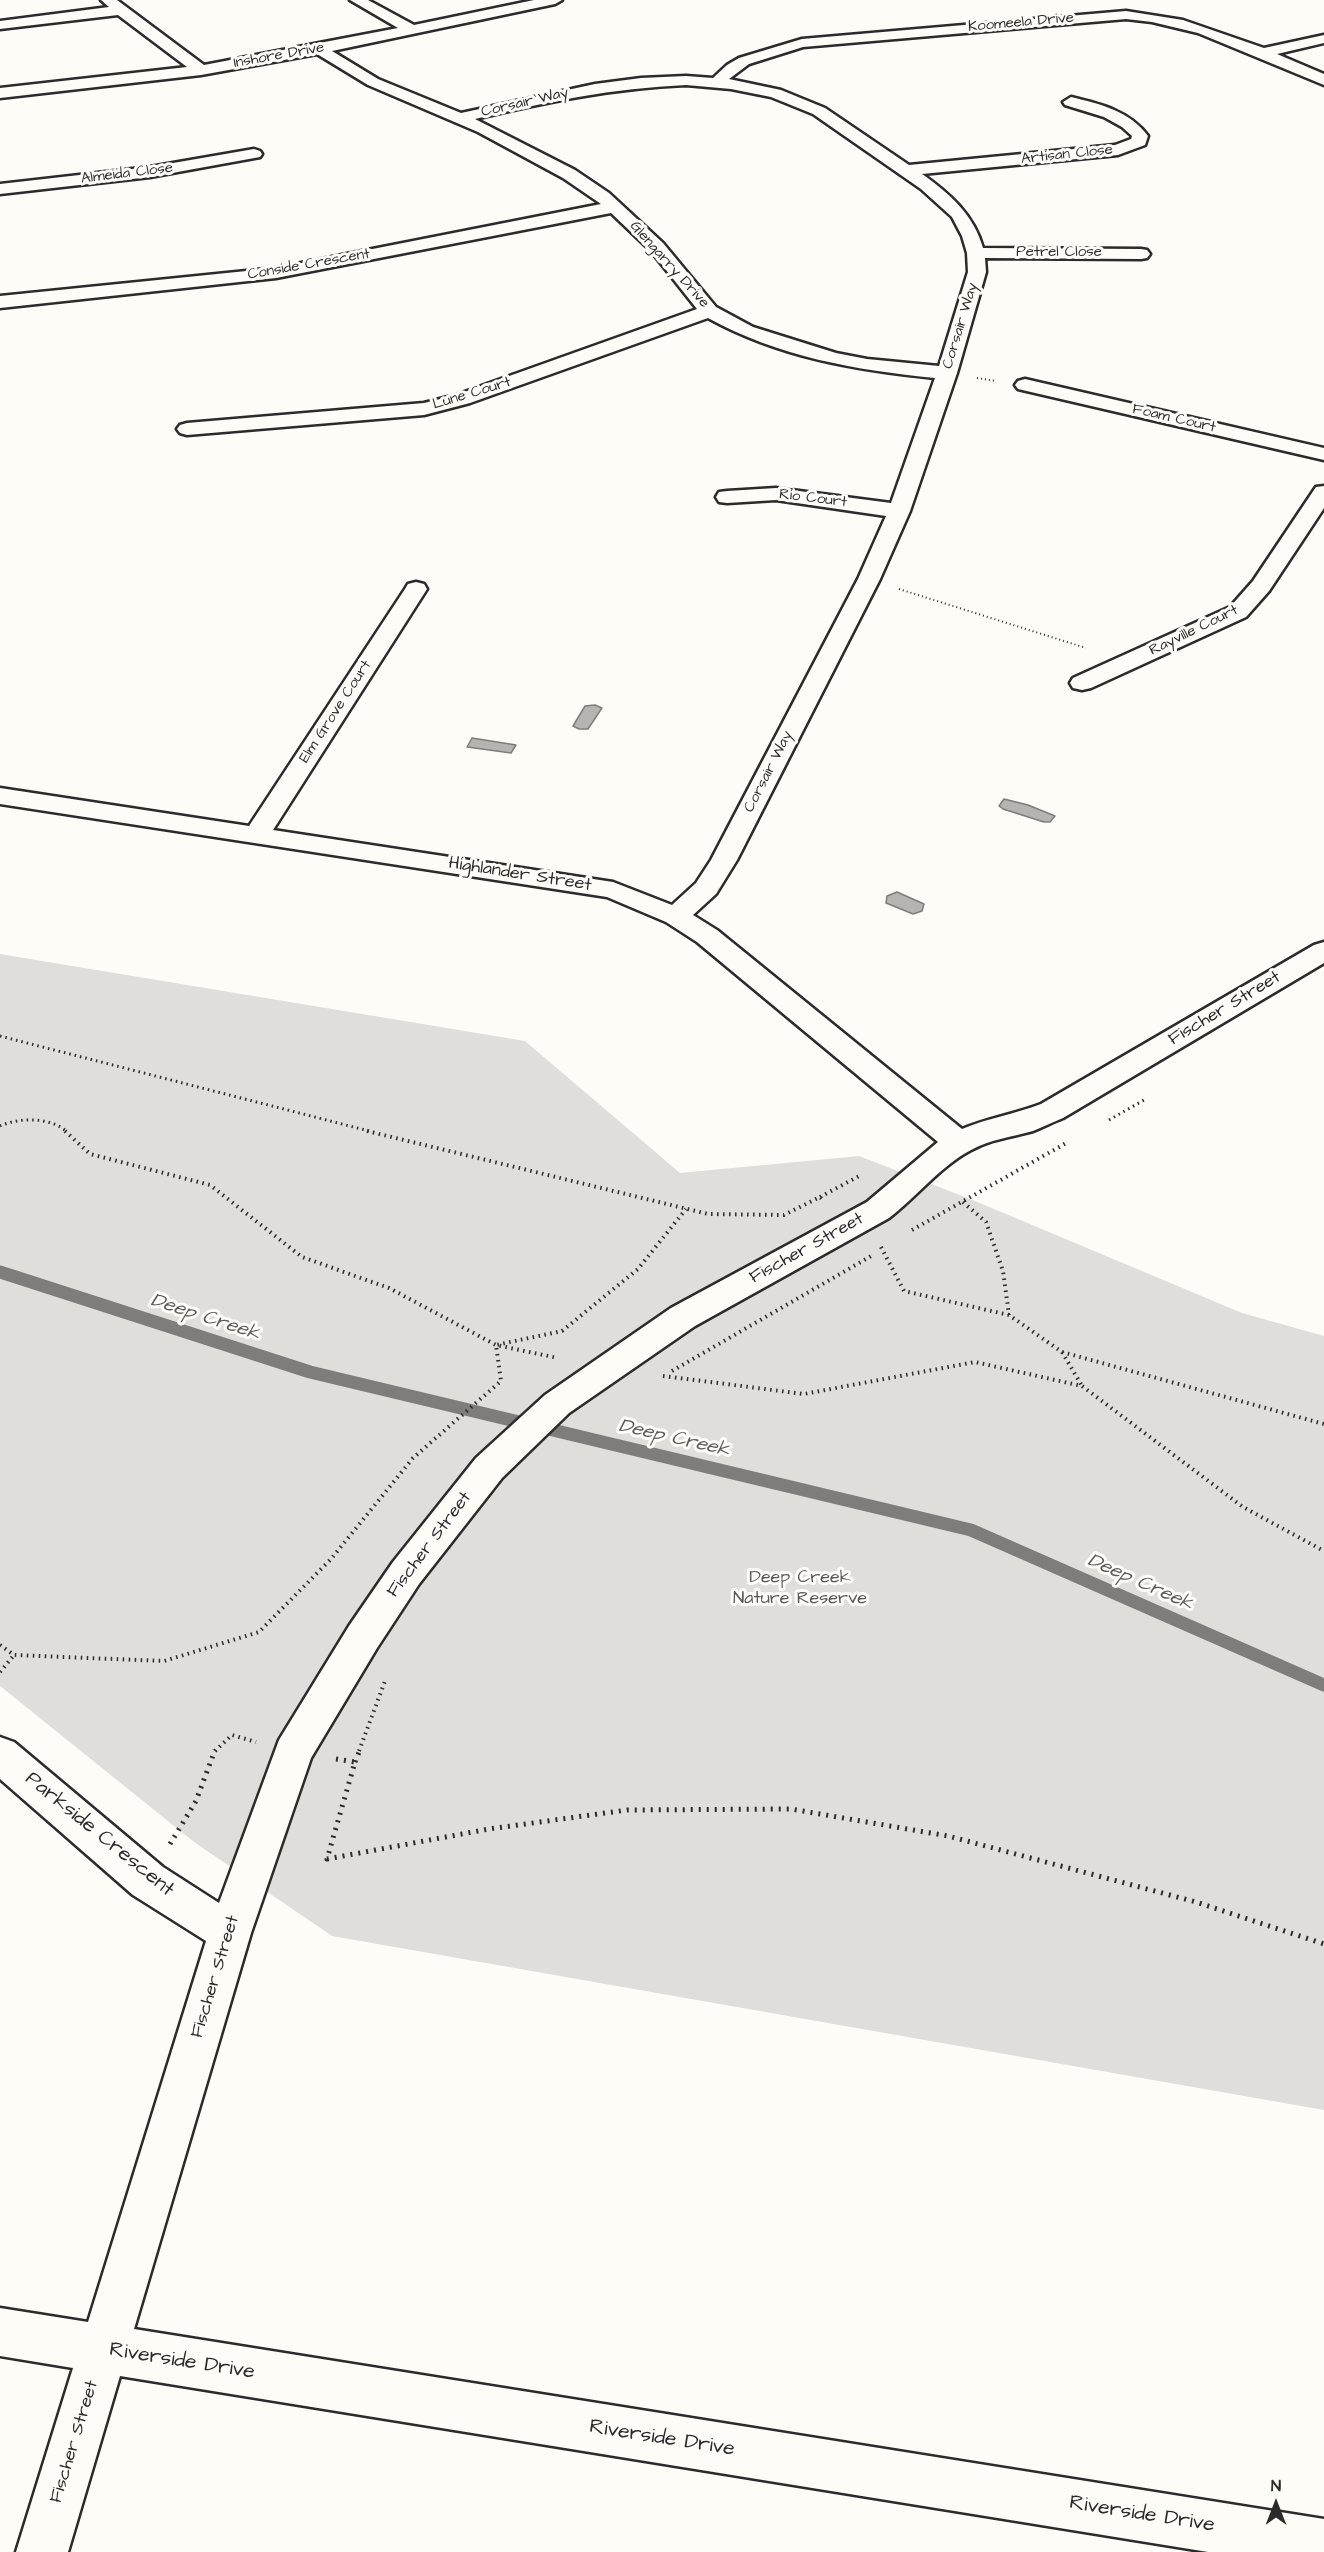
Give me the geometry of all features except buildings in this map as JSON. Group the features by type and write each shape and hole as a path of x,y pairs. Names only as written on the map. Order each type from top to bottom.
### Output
{"street":[{"path":"108,0 201,70"},
{"path":"357,0 410,29"},
{"name":"Inshore Drive","path":"0,93 201,70 319,49 555,0"},
{"path":"0,26 121,10"},
{"name":"Koomeela Drive","path":"718,82 732,68 744,61 802,43 1109,16 1145,16 1182,22 1324,80"},
{"path":"1262,53 1324,39"},
{"name":"Glengarry Drive","path":"319,49 396,93 461,118 526,149 562,170 615,207 657,247 709,310 754,334 832,358 877,366 946,373"},
{"name":"Corsair Way","path":"461,118 608,85 661,81 718,82 764,91 803,103 819,111 927,184 959,214 976,253 977,272 946,373 899,511 869,579 724,860 706,888 676,916"},
{"name":"Artisan Close","path":"908,170 1118,150 1139,142 1140,136 1131,126 1095,107 1071,102"},
{"name":"Almeida Close","path":"0,189 150,172 254,154"},
{"name":"Conside Crescent","path":"0,302 276,273 615,207"},
{"name":"Petrel Close","path":"976,253 1141,254"},
{"name":"Lune Court","path":"188,429 424,409 463,399 709,310"},
{"name":"Foam Court","path":"1024,385 1324,454"},
{"name":"Rayville Court","path":"1082,683 1238,612 1261,586 1324,492"},
{"name":"Rio Court","path":"727,497 776,494 899,511"},
{"name":"Elm Grove Court","path":"256,835 416,589"},
{"name":"Highlander Street","path":"0,796 614,890 676,916 707,936 959,1143"},
{"name":"Fischer Street","path":"42,2552 230,1933 293,1752 363,1637 406,1573 489,1468 554,1407 606,1368 683,1317 878,1210 905,1189 929,1165 959,1143 989,1130 1023,1123 1052,1112 1324,951"},
{"name":"Parkside Crescent","path":"0,1754 148,1881 230,1933"},
{"name":"Riverside Drive","path":"0,2332 1324,2545"}],"path":[{"path":"946,373 1024,385"},
{"path":"869,579 1130,662"},
{"path":"0,1036 708,1214 784,1215 868,1171"},
{"path":"1104,1122 1144,1100"},
{"path":"910,1232 1073,1139"},
{"path":"820,1197 883,1249 904,1291 1009,1316 1062,1352 1324,1424"},
{"path":"963,1202 986,1222 1003,1271 1009,1316"},
{"path":"0,1645 14,1656 164,1661 259,1632 331,1559 413,1458 501,1380 496,1346 562,1331 638,1269 686,1209"},
{"path":"654,1382 892,1243"},
{"path":"1062,1352 1082,1386"},
{"path":"0,1672 14,1656"},
{"path":"387,1677 356,1762 327,1859 489,1829 627,1810 791,1809 948,1836 1196,1902 1324,1944"},
{"path":"148,1881 196,1801 215,1750 232,1735 293,1752 356,1762"}],"green space":[{"name":"Deep Creek Nature Reserve","path":"0,954 525,1041 680,1173 859,1156 975,1201 1242,1313 1324,1336 1324,2110 332,1936 194,1842 0,1686"}],"shaded area":[{"path":"595,705 602,708 588,729 573,726 585,706"},
{"path":"472,738 516,745 511,753 467,747"},
{"path":"1004,799 1028,805 1055,816 1050,822 1044,822 1003,809 999,806"},
{"path":"897,892 924,904 922,911 913,914 886,903 887,896"}],"waterway":[{"name":"Deep Creek","path":"0,1272 310,1372 971,1530 1324,1685"}]}
